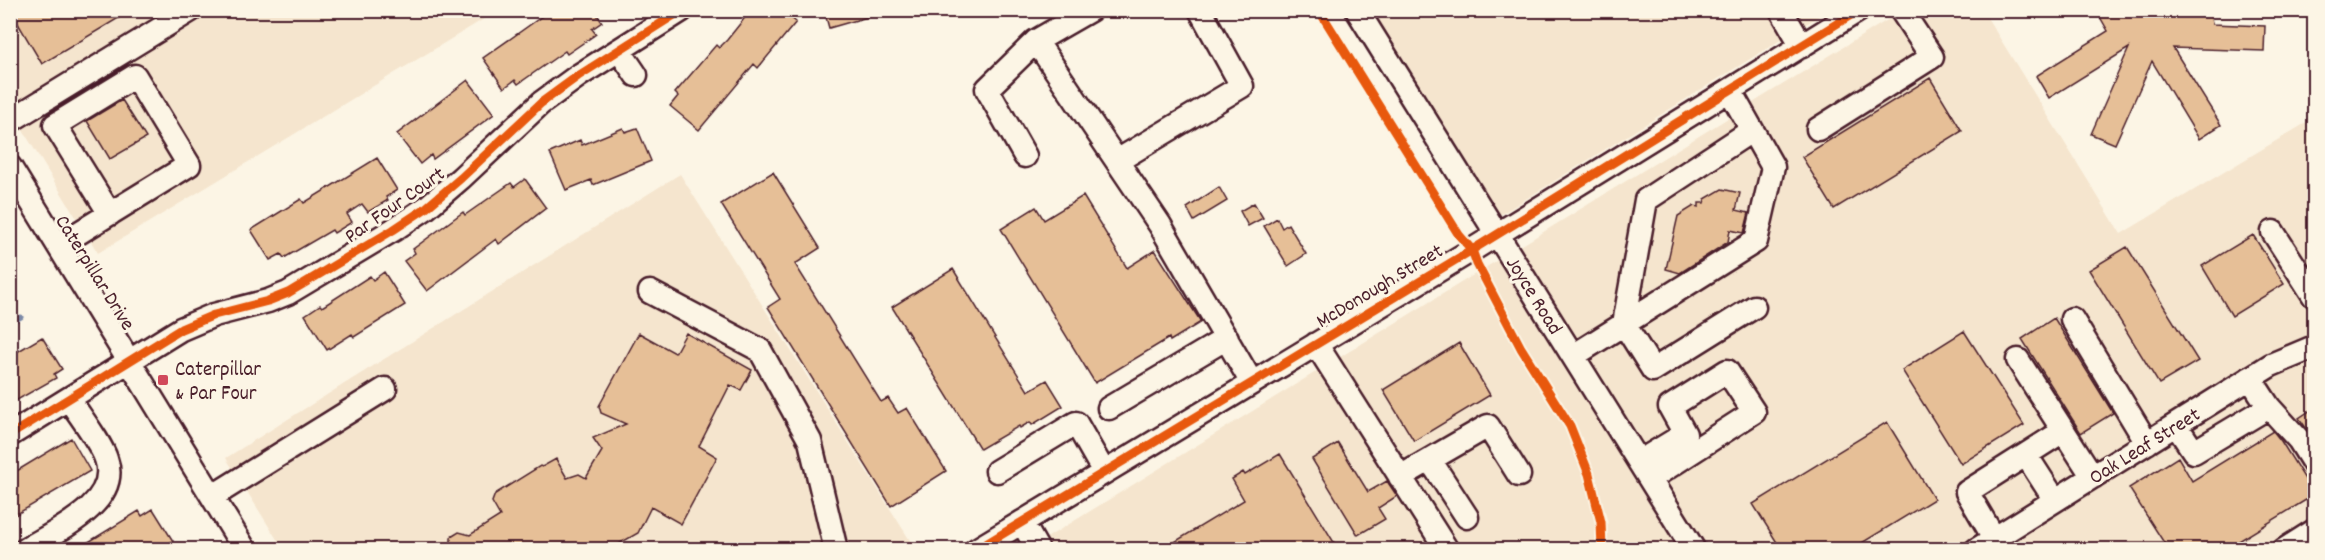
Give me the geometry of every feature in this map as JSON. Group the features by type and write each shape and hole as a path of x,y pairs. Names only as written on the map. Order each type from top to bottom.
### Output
{"street":[{"path":"10,121 190,10"},
{"name":"Par Four Court","path":"10,435 192,324 214,315 268,301 288,293 393,230 426,208 461,178 541,103 682,10"},
{"path":"1024,156 987,89 1036,41 1090,10"},
{"path":"1117,161 1242,86 1200,10"},
{"name":"Joyce Road","path":"1357,10 1694,549"},
{"path":"1781,10 1802,46"},
{"name":"McDonough Street","path":"976,549 1497,235 1859,10"},
{"path":"1818,129 1932,57 1901,10"},
{"path":"1036,41 1160,225 1252,383"},
{"path":"619,50 636,75"},
{"path":"59,245 110,214 189,165 135,76 55,125 110,214"},
{"path":"1573,356 1756,241 1773,167 1730,91"},
{"path":"1751,131 1646,200 1624,324 1653,370 1754,307"},
{"name":"Caterpillar Drive","path":"10,167 245,549"},
{"path":"2273,232 2314,296"},
{"path":"650,292 760,350 810,441 836,549"},
{"path":"2072,320 2147,443"},
{"path":"1109,408 1227,338"},
{"path":"1316,344 1447,549"},
{"name":"Oak Leaf Street","path":"1985,544 2271,365 2314,347"},
{"path":"2018,360 2092,477"},
{"path":"2250,378 2269,407 2299,440 2314,464"},
{"path":"213,496 385,389"},
{"path":"25,549 89,511 103,493 107,478 107,460 69,399"},
{"path":"2176,425 2194,452 2269,407"},
{"path":"997,471 1076,423 1104,472"},
{"path":"1400,477 1488,426 1519,475"},
{"path":"1985,544 1967,492 2063,431"},
{"path":"1645,470 1690,442"},
{"path":"2026,455 2055,500"},
{"path":"1430,460 1467,517"},
{"path":"1022,522 1038,549"},
{"path":"2284,549 2314,531"}],"shaded area":[{"path":"11,11 497,11 98,253 11,111"},
{"path":"1368,11 1827,11 1492,220"},
{"path":"1902,11 1983,11 2121,234 2314,118 2314,549 1027,550"},
{"path":"680,174 911,542 899,550 283,549 226,458"}],"building":[{"path":"10,10 132,10 42,64"},
{"path":"551,10 594,10 602,22 592,29 596,34 567,54 565,51 518,84 515,80 504,88 483,58"},
{"path":"751,10 782,10 796,22 758,68 754,64 699,130 670,106 678,96 675,93 716,45 719,48 727,40"},
{"path":"824,10 877,10 878,14 829,28"},
{"path":"2096,10 2210,10 2212,24 2265,26 2264,51 2173,48 2221,125 2199,139 2152,61 2115,144 2091,134 2129,48 2049,98 2036,76 2108,31"},
{"path":"1930,78 1962,131 1834,209 1802,157"},
{"path":"468,80 494,114 433,159 431,155 420,164 397,134"},
{"path":"122,100 146,138 110,159 87,121"},
{"path":"623,128 625,132 637,128 651,161 593,185 591,180 566,190 550,153 580,140 582,145"},
{"path":"377,158 397,190 386,197 388,200 368,212 362,204 347,214 352,222 334,233 332,230 284,258 281,254 270,260 251,230 301,199 304,203"},
{"path":"773,172 820,248 795,264 881,402 888,398 898,413 907,408 946,471 891,506 768,307 780,299 721,204"},
{"path":"525,179 546,208 499,244 496,239 427,291 404,261 415,253 413,249 463,212 465,215 511,183 514,187"},
{"path":"1219,187 1227,201 1194,221 1187,208"},
{"path":"1722,189 1740,193 1736,210 1749,213 1744,233 1730,230 1728,242 1680,273 1666,269 1678,216 1694,206 1699,207 1699,203 1704,203 1705,199"},
{"path":"1083,196 1127,268 1155,250 1201,322 1170,341 1169,338 1095,383 1001,229 1036,207 1044,220"},
{"path":"1254,203 1263,218 1248,226 1240,211"},
{"path":"1277,218 1282,228 1288,224 1306,254 1288,266 1264,226"},
{"path":"2253,235 2284,284 2232,316 2202,266"},
{"path":"2127,247 2198,361 2159,384 2089,270"},
{"path":"953,269 1028,391 1047,380 1063,406 1032,425 1030,422 1020,428 1019,426 980,449 892,307"},
{"path":"384,272 405,305 354,337 352,334 327,350 305,315 320,305 322,307 370,276 373,280"},
{"path":"2054,318 2113,413 2081,433 2022,339"},
{"path":"1964,331 2024,425 1961,464 1902,370"},
{"path":"639,333 675,353 686,333 752,370 741,390 730,385 699,446 717,457 681,524 651,507 638,533 610,549 455,549 451,544 451,537 459,532 470,535 500,516 492,502 495,494 540,466 556,459 567,478 579,474 586,478 602,451 593,438 626,424 601,413 599,406"},
{"path":"42,337 62,369 54,374 56,378 10,404 10,356"},
{"path":"1459,343 1490,395 1414,441 1383,390"},
{"path":"2314,408 2314,439 2299,418"},
{"path":"1887,422 1934,499 1852,549 1781,549 1753,504"},
{"path":"2273,431 2308,484 2314,480 2314,495 2226,549 2168,549 2129,488 2178,457 2192,481"},
{"path":"71,438 90,471 10,518 10,475"},
{"path":"1338,443 1368,492 1387,481 1397,496 1378,508 1385,519 1358,535 1312,459"},
{"path":"1280,454 1338,549 1163,549 1244,500 1232,479 1243,472 1245,475"},
{"path":"153,509 173,541 158,549 77,549 139,511 142,516"}],"waterway":[{"path":"10,323 21,317"}],"cycle path":[{"path":"10,435 181,329 214,315 268,301 288,293 393,230 426,208 461,178 541,103 578,76 682,10"},
{"path":"1319,10 1459,235 1472,250 1521,348 1570,426 1589,474 1601,522 1602,550"},
{"path":"976,550 1472,250 1859,10"}],"place":[{"name":"Caterpillar & Par Four","path":"163,380"}]}
